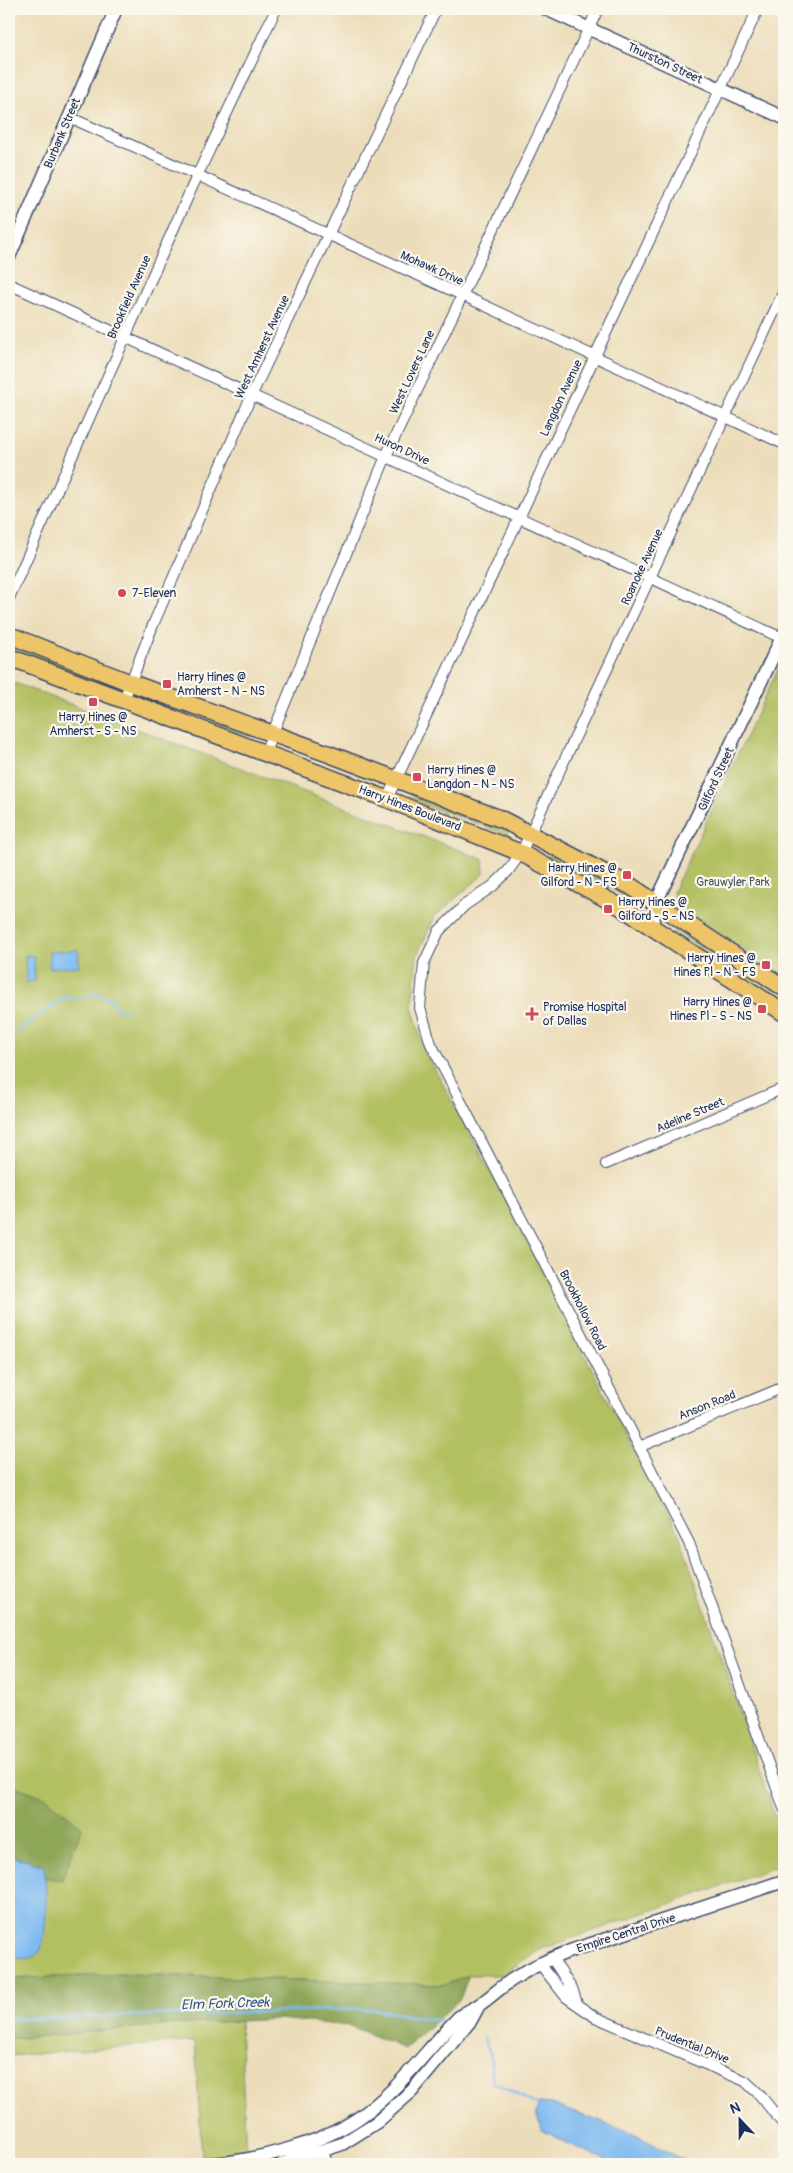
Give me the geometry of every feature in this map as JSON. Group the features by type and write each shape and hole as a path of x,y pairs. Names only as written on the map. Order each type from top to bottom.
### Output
{"main road":[{"name":"Harry Hines Boulevard","path":"9,635 131,683 481,810 530,833 610,875 657,903 784,988"},
{"name":"Harry Hines Boulevard","path":"9,657 124,702 265,752 521,854 592,890 651,926 784,1013"}],"street":[{"name":"Burbank Street","path":"9,257 116,9"},
{"name":"Brookfield Avenue","path":"9,598 124,336 276,9"},
{"name":"West Amherst Avenue","path":"124,702 150,633 252,394 436,9"},
{"name":"Thurston Street","path":"546,9 784,118"},
{"name":"West Lovers Lane","path":"265,752 386,456 598,9"},
{"name":"Langdon Avenue","path":"387,799 758,9"},
{"name":"Mohawk Drive","path":"69,117 462,295 784,444"},
{"name":"Huron Drive","path":"9,284 783,637"},
{"name":"Roanoke Avenue","path":"521,854 784,291"},
{"name":"Gilford Street","path":"651,926 660,894 783,637"},
{"name":"Brookhollow Road","path":"521,854 498,881 465,905 439,931 424,963 420,1008 431,1044 689,1543 784,1808"},
{"name":"Adeline Street","path":"606,1164 784,1088"},
{"name":"Anson Road","path":"639,1447 784,1387"},
{"name":"Empire Central Drive","path":"213,2164 251,2159 320,2145 365,2131 412,2091 471,2020 479,2005 518,1976 552,1958 784,1881"},
{"path":"552,1958 573,1991 577,2004"},
{"name":"Prudential Drive","path":"540,1964 566,1997 595,2017 619,2029 745,2081 759,2094 784,2126"},
{"name":"Empire Central Drive","path":"282,2164 320,2145"},
{"path":"320,2145 328,2164"}],"green space":[{"path":"9,642 110,680 108,685 9,653"},
{"name":"Grauwyler Park","path":"784,656 784,977 677,905 673,892"},
{"path":"9,681 483,859 484,874 436,915 417,955 412,1005 423,1048 510,1207 628,1440 679,1534 784,1843 784,1864 539,1950 502,1975 469,1975 445,1985 125,1974 9,1979"},
{"path":"142,697 177,710 204,715 253,733 252,737 141,701"},
{"path":"409,796 452,808 509,831 507,835 408,799"},
{"path":"548,855 590,873 633,897 632,901 601,882 546,858"},
{"path":"675,929 784,996 783,1004 673,932"},
{"path":"9,1784 47,1798 82,1827 62,1880 46,1878 43,1866 9,1855"},
{"path":"124,1974 445,1985 469,1975 460,1999 405,2049 350,2026 278,2019 163,2025 9,2039 9,1979"},
{"path":"240,2021 246,2151 202,2157 195,2041 9,2056 9,2039 163,2025"}],"water":[{"path":"78,950 79,966 50,968 49,952"},
{"path":"25,956 34,956 35,981 26,982"},
{"path":"9,1855 44,1866 46,1912 44,1938 38,1954 32,1958 9,1957"},
{"path":"539,2103 551,2104 631,2133 692,2164 615,2164 542,2130 536,2113"}],"waterway":[{"path":"9,1031 19,1030 64,997 76,999 97,993 109,998 118,1009 126,1010"},
{"name":"Elm Fork Creek","path":"9,2019 371,2009 441,2021"},
{"name":"Elm Fork Creek","path":"483,2037 490,2052 493,2082 541,2107"}],"place":[{"name":"7-Eleven","path":"122,593"},
{"name":"Harry Hines @ Amherst - N - NS","path":"167,684"},
{"name":"Harry Hines @ Amherst - S - NS","path":"93,702"},
{"name":"Harry Hines @ Langdon - N - NS","path":"417,777"},
{"name":"Harry Hines @ Gilford - N - FS","path":"627,875"},
{"name":"Harry Hines @ Gilford - S - NS","path":"608,909"},
{"name":"Harry Hines @ Hines Pl - N - FS","path":"766,965"},
{"name":"Harry Hines @ Hines Pl - S - NS","path":"762,1009"},
{"name":"Promise Hospital of Dallas","path":"532,1014"}]}
